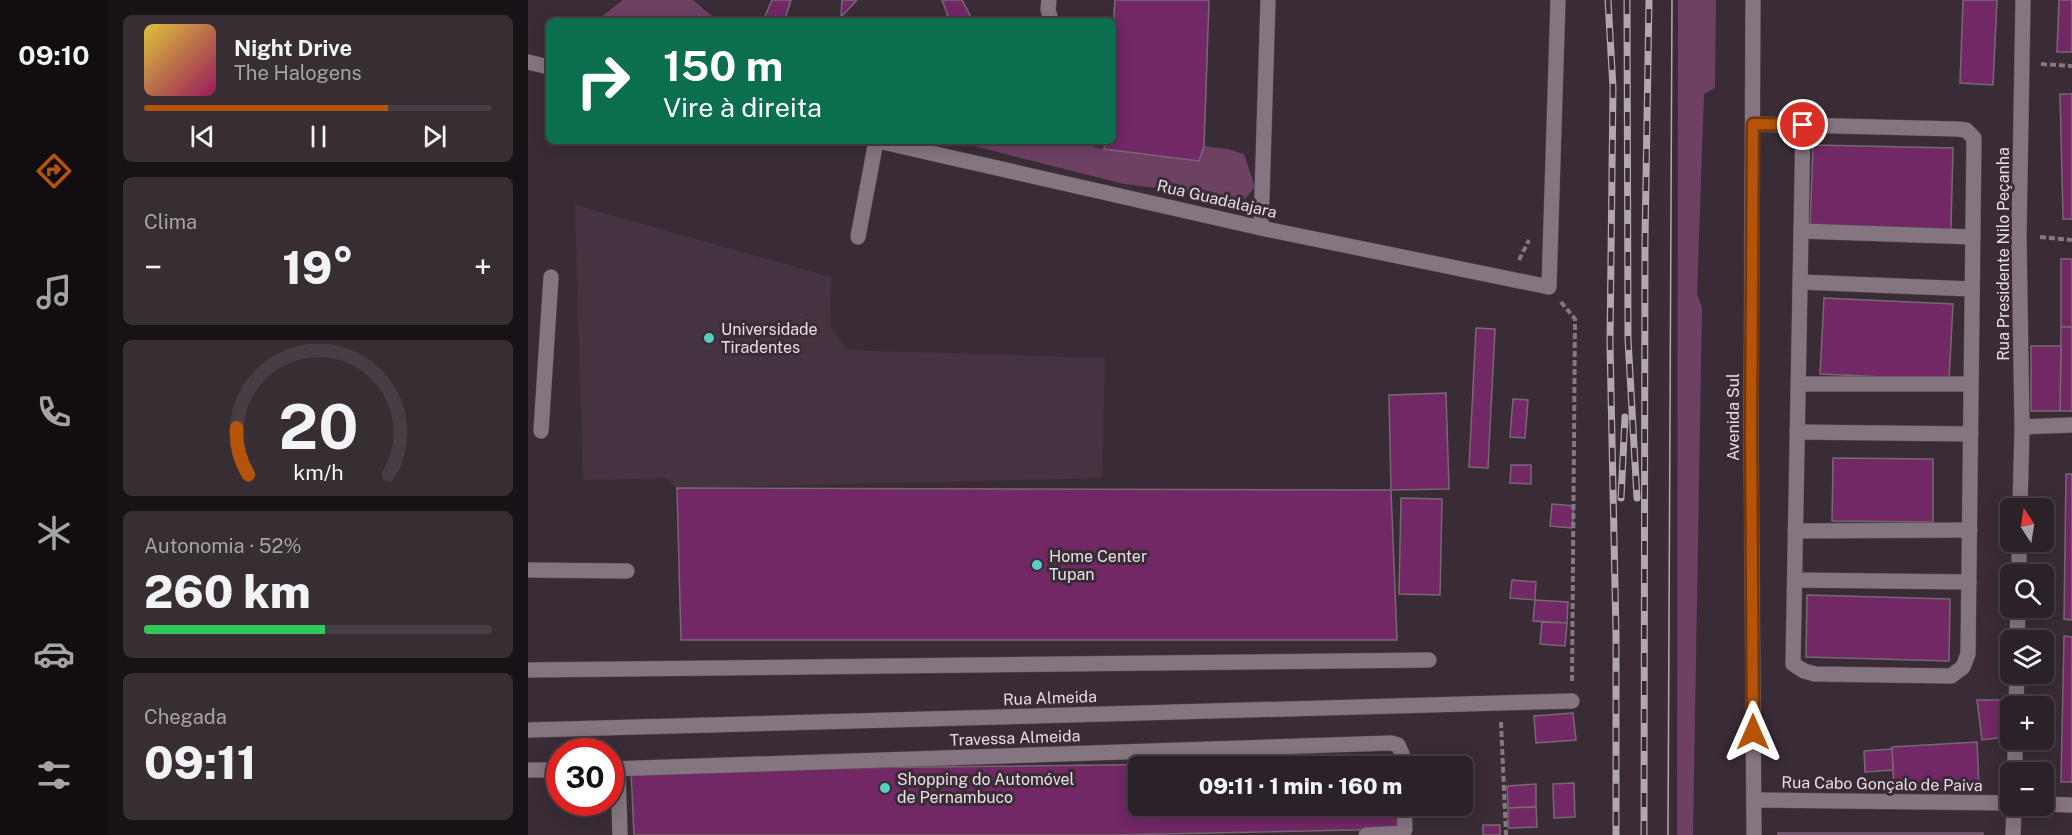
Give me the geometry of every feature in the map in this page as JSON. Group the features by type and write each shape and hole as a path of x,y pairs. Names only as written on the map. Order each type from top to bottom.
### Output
{"street":[{"path":"1049,0 1050,18"},
{"path":"1262,228 1268,0"},
{"path":"1549,287 1558,0"},
{"name":"Avenida Sul","path":"1753,0 1751,433 1754,835"},
{"name":"Rua Presidente Nilo Peçanha","path":"2020,498 2022,428 2019,235 2023,0"},
{"path":"528,62 546,66"},
{"path":"1753,124 1803,125 1957,129 1965,130 1974,138 1968,654 1963,668 1951,676 1815,674 1803,671 1793,664 1803,125"},
{"path":"858,237 876,144"},
{"name":"Rua Guadalajara","path":"890,144 1262,228 1549,287"},
{"path":"1801,231 1973,237"},
{"path":"541,431 551,277"},
{"path":"1800,282 1972,289"},
{"path":"1799,384 1971,384"},
{"path":"2022,428 2072,425"},
{"path":"1797,432 1971,434"},
{"path":"1795,531 1970,530"},
{"path":"528,570 627,571"},
{"path":"1795,580 1969,582"},
{"path":"528,670 1429,660"},
{"name":"Rua Almeida","path":"528,730 1572,701"},
{"name":"Travessa Almeida","path":"624,769 1391,743 1398,745 1402,756"},
{"path":"528,771 546,770"},
{"name":"Rua Cabo Gonçalo de Paiva","path":"1754,800 2000,803"},
{"path":"2054,804 2072,805"},
{"path":"618,816 620,835"},
{"path":"1366,835 1403,833 1404,816"},
{"path":"2013,835 2014,816"}],"path":[{"path":"2023,62 2072,66"},
{"path":"1517,263 1532,235"},
{"path":"2019,235 2072,240"},
{"path":"1549,287 1575,319 1572,701"},
{"path":"1500,703 1506,835"}],"shaded area":[{"path":"623,0 693,0 714,18 600,18"},
{"path":"1678,0 1716,0 1715,88 1704,94 1697,294 1702,307 1693,835 1677,835"},
{"path":"966,144 1083,144 1104,149 1198,161 1204,146 1227,149 1244,154 1255,187 1245,199 1124,184"},
{"name":"Universidade Tiradentes","path":"575,205 831,277 830,327 848,350 1105,358 1102,478 677,488 665,478 583,480"}],"building":[{"path":"772,0 791,0 785,18 764,18"},
{"path":"842,0 857,0 841,17"},
{"path":"942,0 962,0 971,18 941,18 948,16"},
{"path":"1115,0 1209,0 1204,146 1199,161 1104,149 1105,144 1116,144 1116,18 1114,18"},
{"path":"1963,0 1997,0 1993,85 1960,83"},
{"path":"2059,0 2072,0 2072,52 2057,52"},
{"path":"2060,94 2072,94 2072,219 2063,219"},
{"path":"1813,145 1953,148 1951,229 1810,227"},
{"path":"2061,259 2072,259 2072,327 2061,327"},
{"path":"1824,298 1953,304 1949,380 1820,374"},
{"path":"2061,327 2072,327 2072,411 2060,411"},
{"path":"1476,328 1495,329 1488,468 1469,467"},
{"path":"2031,346 2061,346 2060,411 2031,411"},
{"path":"1446,393 1449,489 1391,490 1389,395"},
{"path":"1513,399 1528,400 1525,438 1510,437"},
{"path":"1833,458 1933,459 1933,522 1832,521"},
{"path":"1511,465 1531,465 1531,484 1510,483"},
{"path":"2066,474 2072,474 2072,620 2064,619"},
{"name":"Home Center Tupan","path":"677,488 1391,490 1397,640 681,640"},
{"path":"1401,498 1442,499 1440,595 1399,594"},
{"path":"1552,504 1574,506 1572,528 1550,526"},
{"path":"1512,580 1536,582 1535,600 1510,598"},
{"path":"1807,595 1950,599 1949,661 1806,657"},
{"path":"1535,600 1568,602 1567,623 1533,621"},
{"path":"1542,622 1567,623 1565,646 1540,644"},
{"path":"2064,636 2072,637 2072,782 2061,782"},
{"path":"1977,700 2000,700 2000,738 1982,740"},
{"path":"1573,713 1576,740 1536,743 1534,716"},
{"path":"1977,742 1979,787 1894,791 1892,747"},
{"path":"1892,749 1893,770 1865,772 1864,751"},
{"name":"Shopping do Automóvel de Pernambuco","path":"1128,765 1128,816 1398,816 1399,829 1114,835 634,835 631,770"},
{"path":"1574,783 1575,817 1554,818 1553,784"},
{"path":"1536,784 1536,807 1508,808 1507,786"},
{"path":"1536,807 1537,827 1508,828 1508,808"},
{"path":"1483,825 1500,825 1500,835 1483,835"},
{"path":"1778,833 1983,833 1983,835 1778,835"}],"tram line":[{"path":"1668,835 1672,0"}],"railway":[{"path":"1608,0 1613,88 1610,343 1616,634 1616,835"},
{"path":"1627,0 1628,339 1637,498"},
{"path":"1644,835 1645,240 1649,0"},
{"path":"1621,498 1625,417"}],"place":[{"name":"Universidade Tiradentes","path":"709,338"},
{"name":"Home Center Tupan","path":"1037,565"},
{"name":"Shopping do Automóvel de Pernambuco","path":"885,788"}],"route":[{"path":"1753,732 1751,433 1753,124 1803,125"}]}
